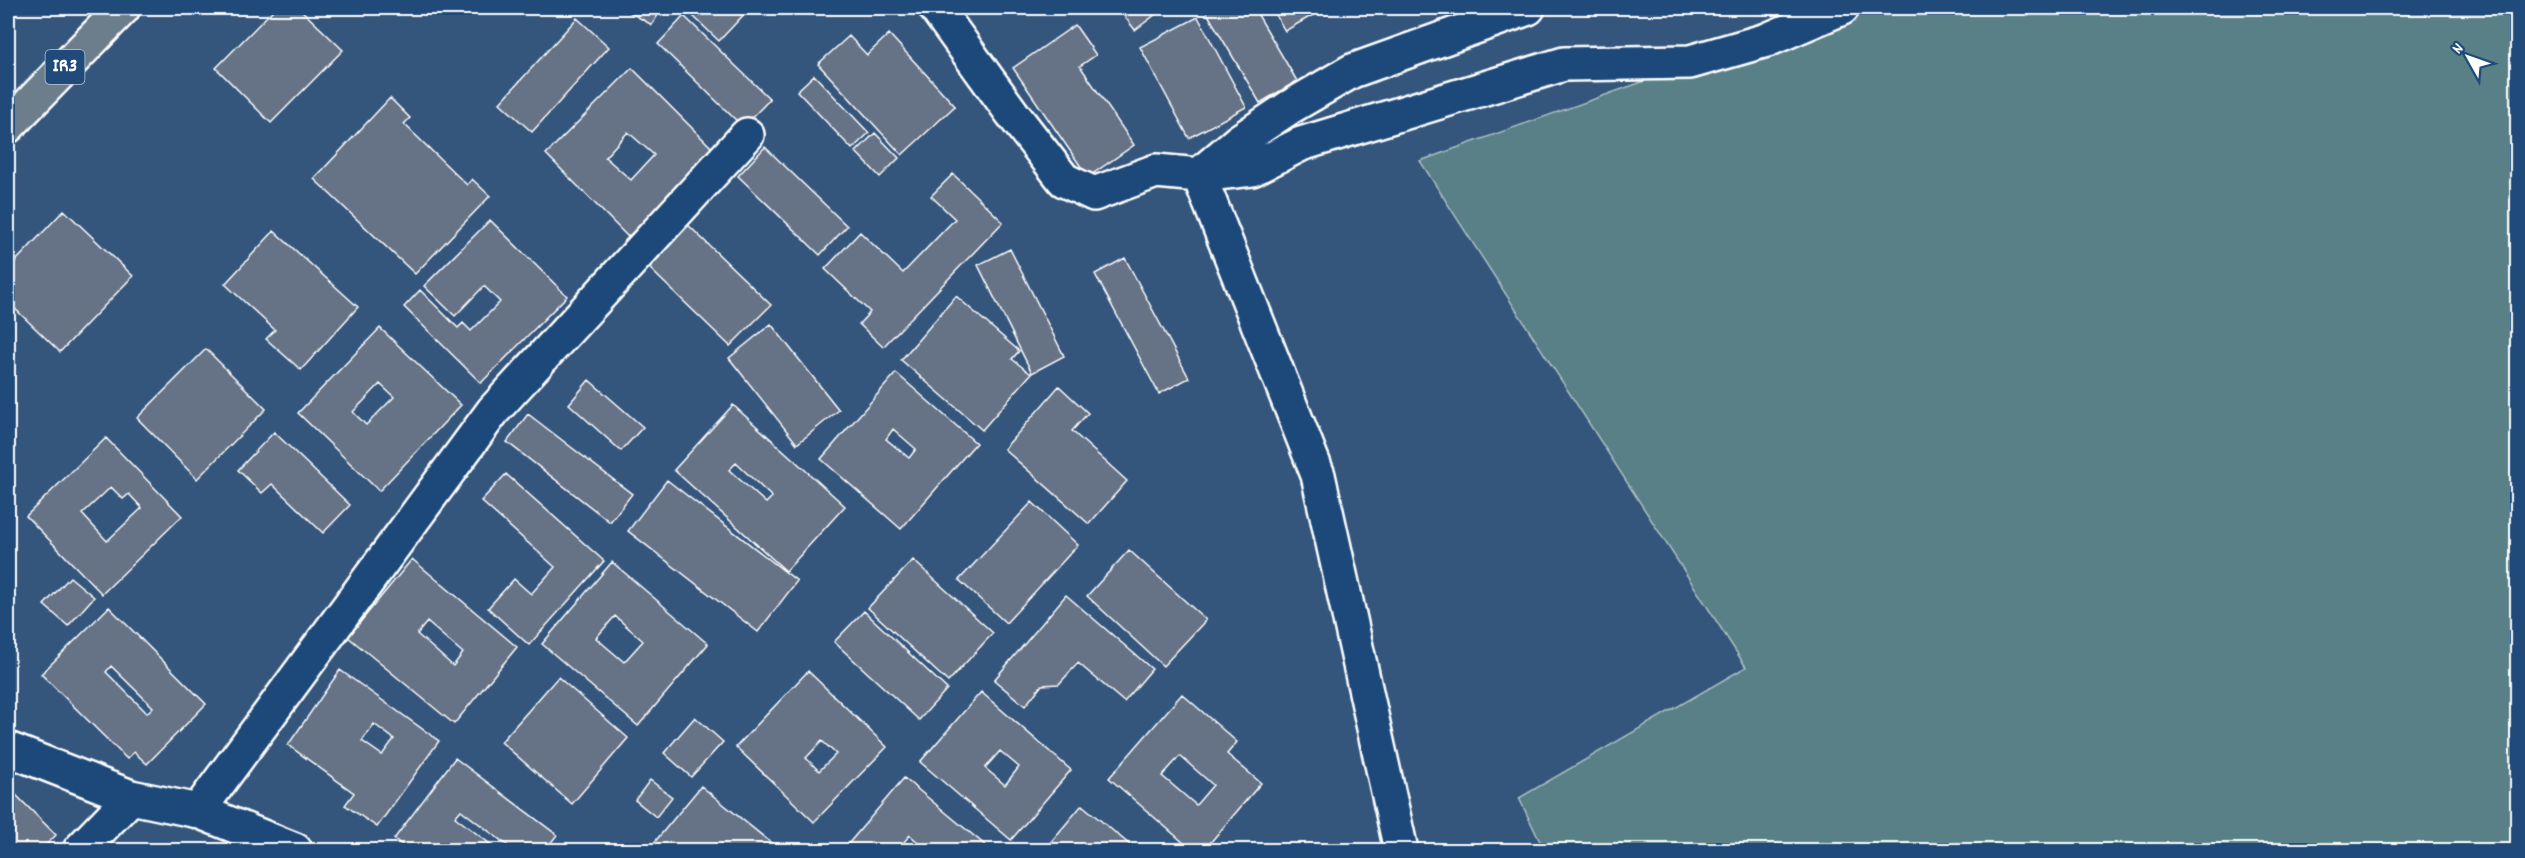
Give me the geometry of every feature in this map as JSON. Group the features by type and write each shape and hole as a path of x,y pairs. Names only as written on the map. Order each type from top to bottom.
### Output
{"main road":[{"name":"IR3","path":"8,126 123,8"}],"street":[{"path":"936,8 978,68 1064,180 1094,194 1156,171 1199,175 1252,169 1301,144 1564,64 1690,62 1767,40 1842,8"},
{"path":"1199,175 1248,135 1290,107 1352,71 1528,8"},
{"path":"198,811 493,411 747,135"},
{"path":"1199,175 1318,475 1401,850"},
{"path":"8,749 131,797 198,811 295,850"},
{"path":"80,850 131,797"}],"green space":[{"path":"1850,8 2517,8 2517,850 1544,850 1519,798 1746,667 1420,161"}],"building":[{"path":"275,8 299,8 343,50 271,123 216,68"},
{"path":"622,8 662,8 652,25"},
{"path":"697,8 750,8 719,41 691,14"},
{"path":"1118,8 1164,8 1135,30"},
{"path":"1204,8 1254,8 1297,81 1260,103"},
{"path":"1272,8 1318,8 1320,11 1285,31"},
{"path":"684,16 770,99 743,127 658,44"},
{"path":"1198,17 1246,107 1189,138 1140,47"},
{"path":"577,18 609,47 532,132 500,103"},
{"path":"1075,25 1096,55 1080,66 1134,145 1088,177 1013,68"},
{"path":"889,34 955,106 902,155 818,64 849,36 867,55"},
{"path":"632,68 715,151 628,237 546,154","holes":["628,132 654,155 631,180 605,157"]},
{"path":"814,75 869,133 852,149 797,91"},
{"path":"390,98 410,118 404,124 467,185 472,179 490,196 415,274 314,179"},
{"path":"875,133 899,158 880,177 856,152"},
{"path":"765,147 847,226 820,255 738,176"},
{"path":"953,174 1003,222 883,347 859,324 870,312 825,269 860,232 903,273 955,219 931,196"},
{"path":"64,210 133,276 60,352 8,302 8,257 14,263"},
{"path":"490,220 567,296 481,383 404,307 420,290 458,328 463,323 471,331 500,302 484,286 455,316 424,286"},
{"path":"685,222 771,305 730,346 645,264"},
{"path":"274,231 358,307 301,370 266,339 275,330 225,284"},
{"path":"1010,249 1064,356 1032,373 978,265"},
{"path":"1125,258 1189,378 1159,394 1095,274"},
{"path":"956,296 1019,351 1012,359 1031,374 982,430 901,360"},
{"path":"771,324 839,410 797,444 729,358"},
{"path":"380,328 461,405 379,491 298,413","holes":["380,384 394,397 366,425 353,412"]},
{"path":"206,349 266,409 197,479 137,418"},
{"path":"896,373 976,443 901,529 821,459","holes":["893,429 916,449 909,458 886,439"]},
{"path":"589,380 643,427 621,451 569,404"},
{"path":"1059,386 1088,413 1072,431 1127,481 1089,524 1004,449"},
{"path":"733,405 845,506 786,571 674,470","holes":["736,463 772,497 766,503 729,470"]},
{"path":"528,414 632,494 610,522 507,442"},
{"path":"274,432 350,505 323,533 272,484 262,493 238,470"},
{"path":"106,438 182,516 102,594 26,516","holes":["111,487 123,499 129,494 142,508 107,541 82,514"]},
{"path":"506,474 604,561 529,645 488,608 514,579 531,594 555,567 481,501"},
{"path":"667,480 797,581 758,632 628,531"},
{"path":"1032,502 1078,545 1006,623 959,580"},
{"path":"1129,550 1206,620 1163,666 1087,596"},
{"path":"412,559 517,647 454,724 348,637","holes":["427,622 463,653 453,666 417,634"]},
{"path":"913,560 993,633 948,682 868,608"},
{"path":"612,562 708,644 638,726 542,644","holes":["615,616 643,641 624,662 596,638"]},
{"path":"70,577 94,597 68,626 44,605"},
{"path":"1066,595 1152,669 1124,702 1078,663 1059,684 1042,685 1025,706 994,680"},
{"path":"109,607 206,704 147,764 134,752 127,759 41,674","holes":["111,666 153,707 147,713 106,672"]},
{"path":"864,611 947,689 919,720 834,642"},
{"path":"340,670 439,741 377,827 345,805 354,793 288,745","holes":["374,724 394,739 382,755 362,741"]},
{"path":"808,671 887,747 814,822 736,747","holes":["822,741 836,754 819,771 806,758"]},
{"path":"558,677 628,738 572,804 501,742"},
{"path":"981,692 1071,770 1011,840 920,762","holes":["1000,751 1019,767 1005,785 985,768"]},
{"path":"1182,694 1237,742 1227,754 1261,783 1204,850 1192,850 1109,778","holes":["1180,756 1213,785 1196,805 1162,776"]},
{"path":"695,717 723,742 691,777 664,753"},
{"path":"455,758 557,835 545,850 505,850 508,846 461,810 455,817 498,850 409,850 394,839"},
{"path":"904,778 991,850 920,850 923,847 910,835 897,850 843,850"},
{"path":"650,780 672,797 656,817 635,800"},
{"path":"701,786 780,850 648,850"},
{"path":"8,787 56,835 41,850 8,850"},
{"path":"1082,805 1136,850 1044,850"}]}
